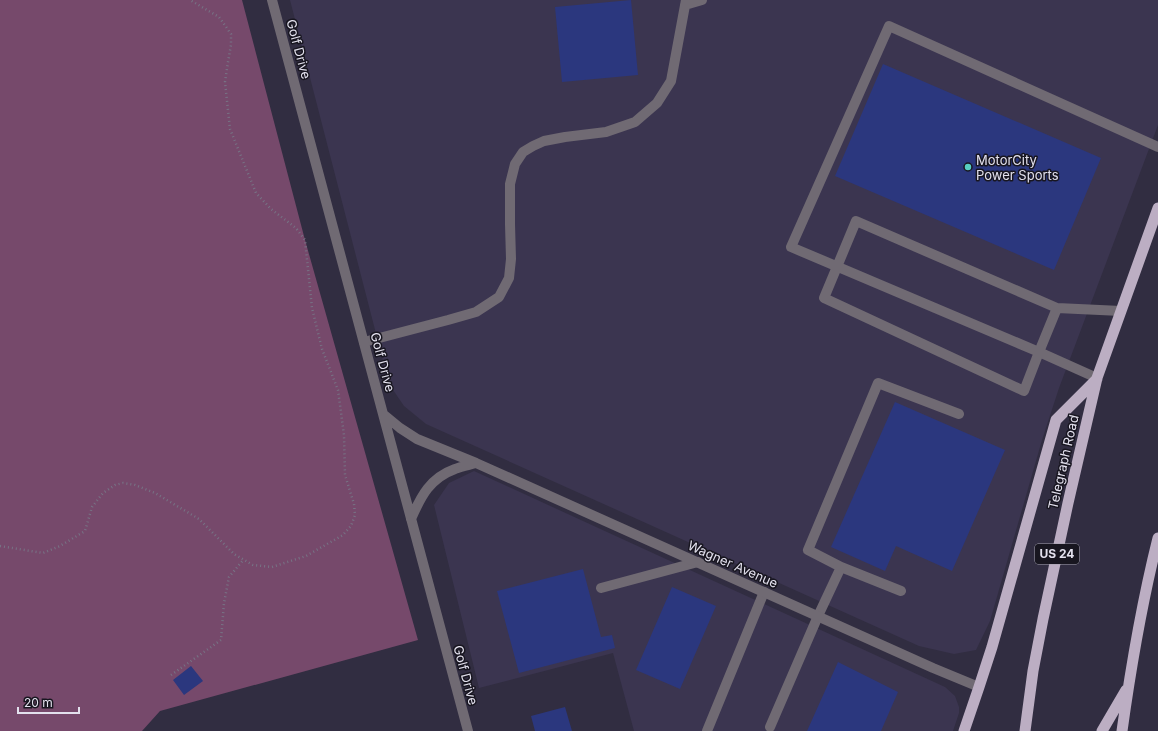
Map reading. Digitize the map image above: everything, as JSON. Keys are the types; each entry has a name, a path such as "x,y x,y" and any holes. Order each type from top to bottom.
{"highway":[{"name":"Telegraph Road","path":"1025,731 1033,670 1043,619 1097,378 1158,208"},
{"path":"964,731 996,632 1056,420 1097,378"},
{"path":"1122,731 1128,686 1158,538"},
{"path":"1102,731 1128,686"}],"street":[{"name":"Golf Drive","path":"272,0 468,731"},
{"path":"364,342 476,312 500,297 509,278 511,259 510,184 515,164 523,152 544,141 606,132 635,122 658,103 671,81 686,2 702,0"},
{"path":"1097,378 791,247 890,26 1158,147"},
{"path":"1057,308 1024,391 824,298 856,221 1057,308 1121,311"},
{"path":"900,591 841,567 808,550 878,383 959,414"},
{"name":"Wagner Avenue","path":"383,414 400,428 417,439 476,463 933,668 979,687"},
{"path":"411,519 420,498 427,488 436,480 455,468 476,463"},
{"path":"601,588 698,562"},
{"path":"770,727 841,567"},
{"path":"707,731 764,592"}],"path":[{"path":"0,546 43,553 60,546 85,531 92,507 103,493 115,485 123,483 155,493 199,519 234,554 253,565 272,567 306,556 342,535 352,526 355,515 354,504 345,475 344,435 338,390 322,349 312,308 305,240 296,228 271,209 256,193 230,129 225,82 231,45 231,34 219,17 190,0"},
{"path":"171,675 221,640 224,603 229,577 244,559"}],"shaded area":[{"path":"0,0 242,0 305,240 418,640 160,711 142,731 0,731"},
{"path":"290,0 1158,0 1158,125 1059,388 1042,440 990,621 976,650 954,654 919,646 426,424 404,406 389,384"},
{"path":"474,471 945,687 955,696 959,707 959,713 953,731 634,731 613,653 479,688 434,505 449,483"}],"building":[{"path":"631,0 638,75 562,82 555,7"},
{"name":"MotorCity Power Sports","path":"883,64 1101,158 1054,270 835,176"},
{"path":"895,402 1005,450 952,571 896,546 885,571 831,547"},
{"path":"583,569 601,637 612,635 615,648 519,673 497,591"},
{"path":"672,587 716,606 680,689 636,670"},
{"path":"838,662 898,692 881,731 807,731"},
{"path":"191,666 203,681 184,695 173,680"},
{"path":"565,707 572,731 535,731 531,716"}],"place":[{"name":"MotorCity Power Sports","path":"968,167"}]}
